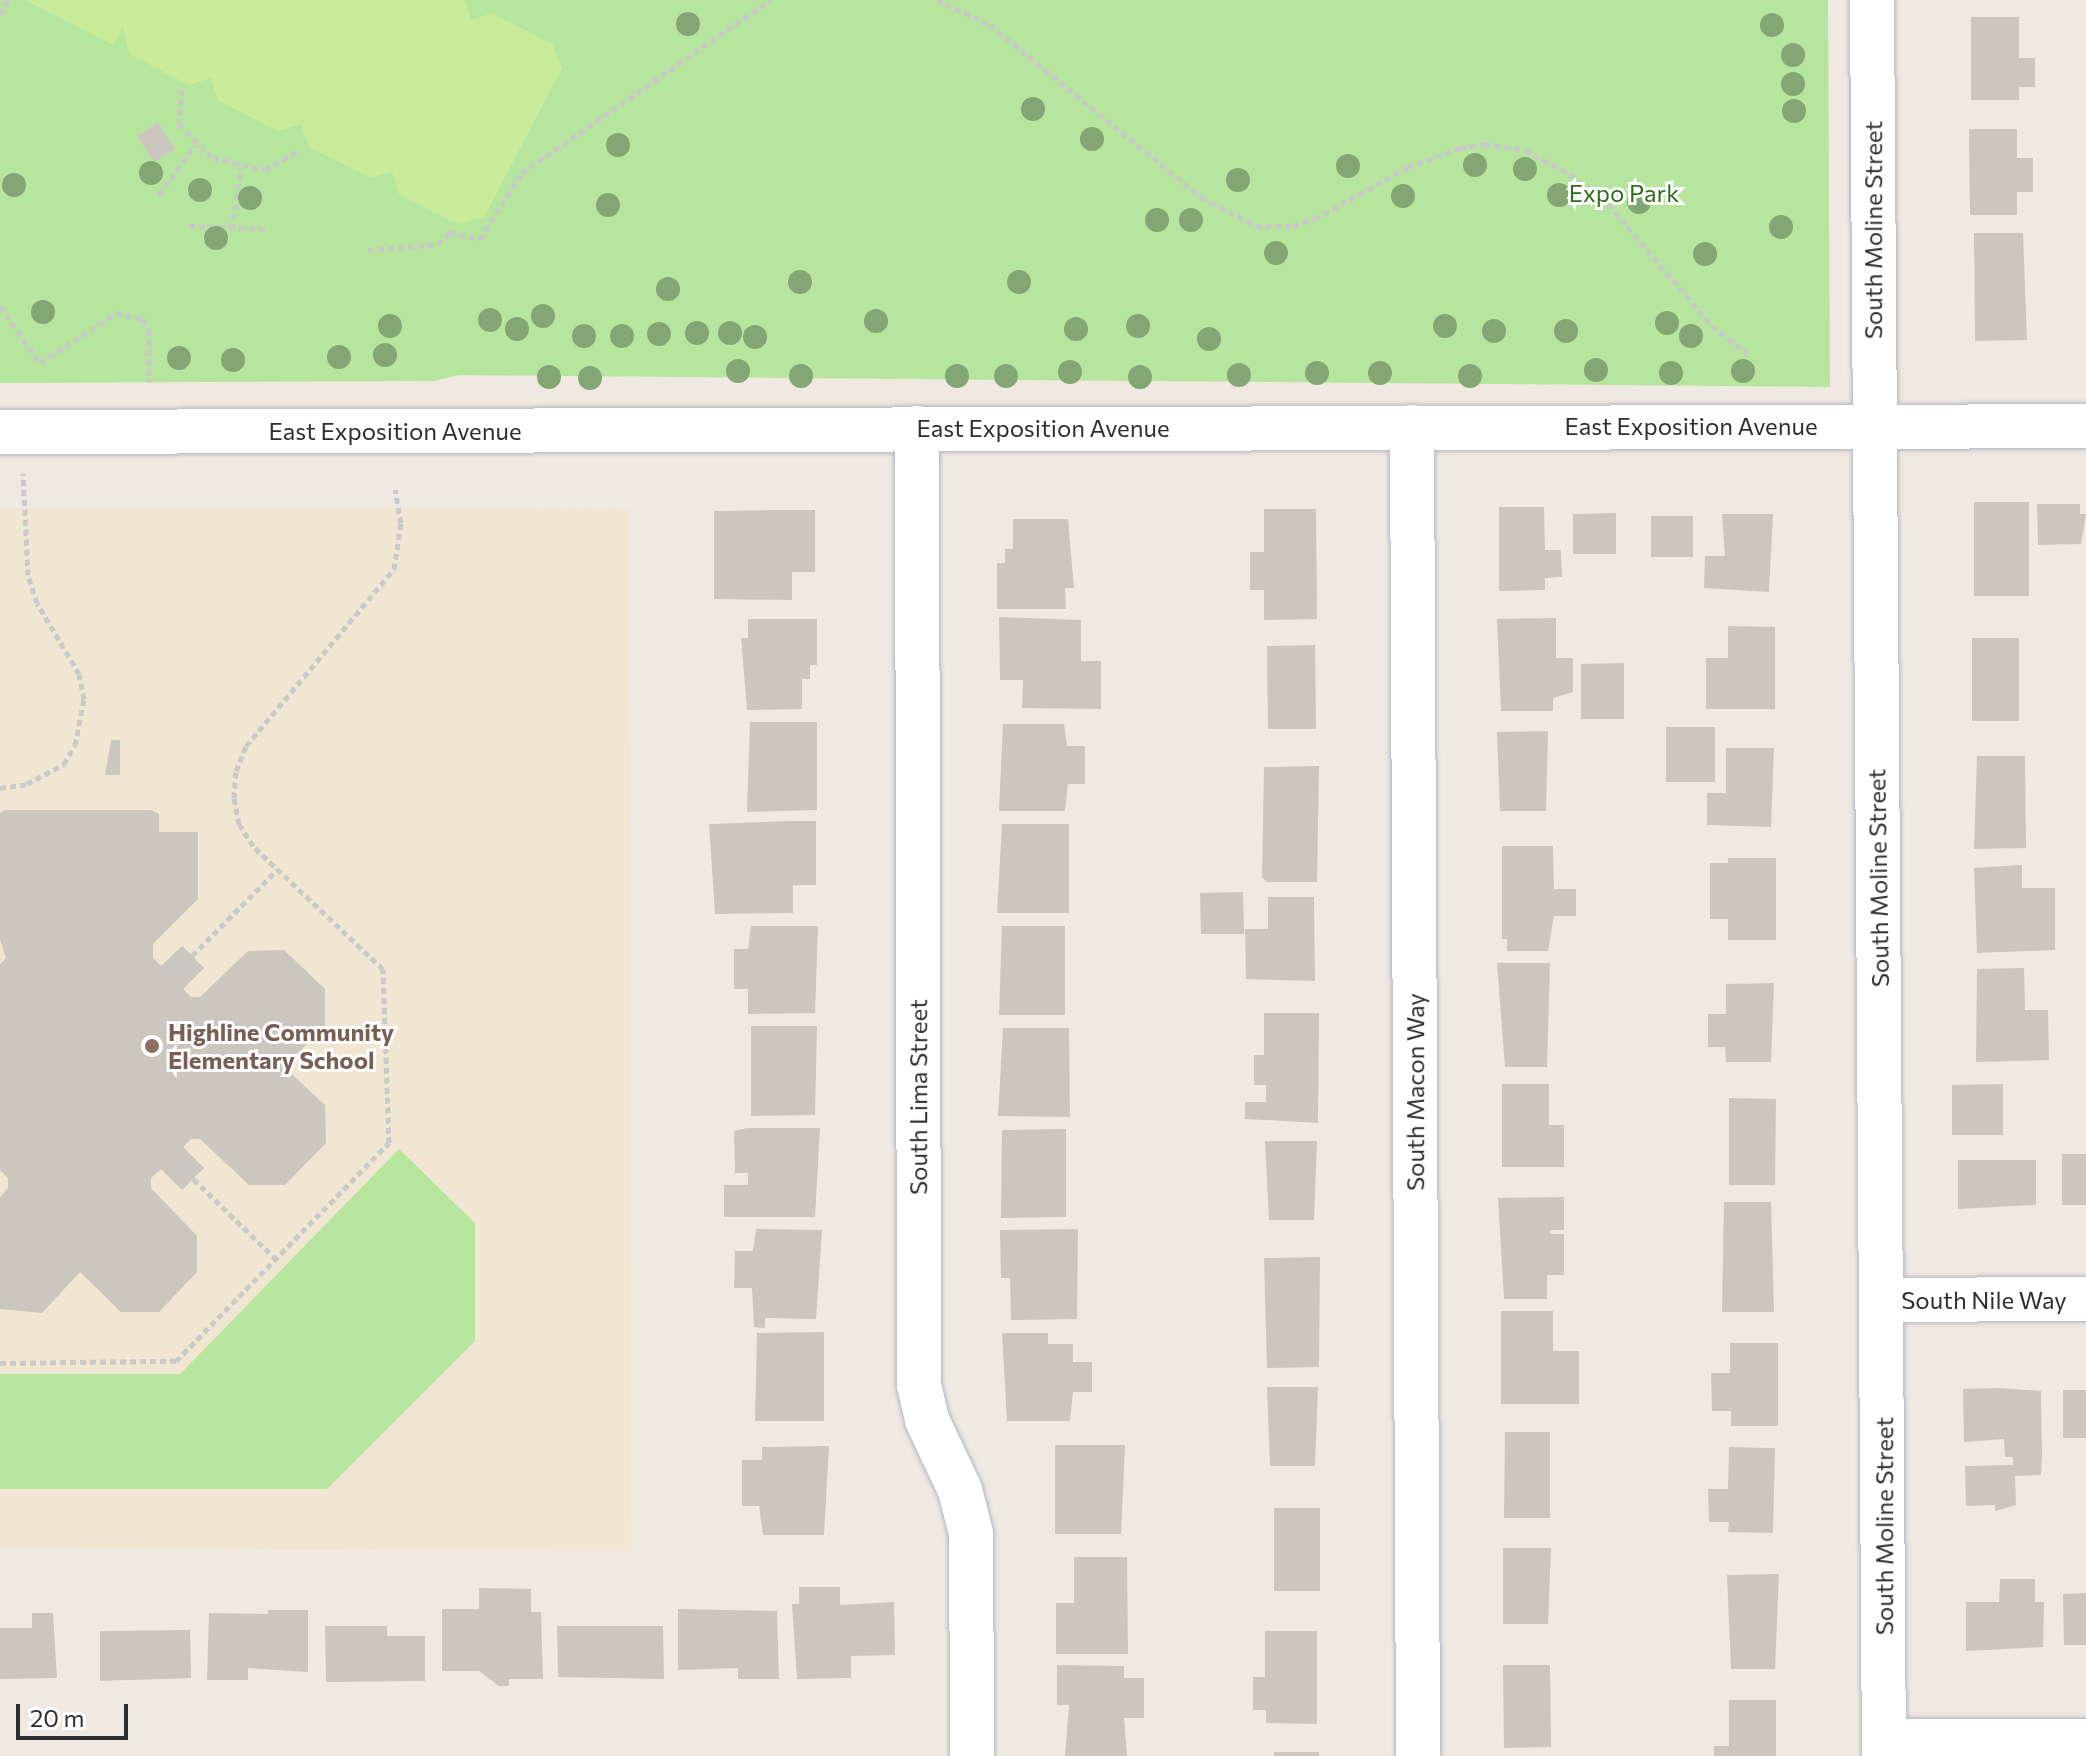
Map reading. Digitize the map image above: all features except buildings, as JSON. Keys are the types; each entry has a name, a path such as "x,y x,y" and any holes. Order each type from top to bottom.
{"street":[{"name":"South Moline Street","path":"1872,0 1884,1749"},
{"name":"East Exposition Avenue","path":"0,432 2086,426"},
{"name":"South Macon Way","path":"1412,427 1418,1756"},
{"name":"South Lima Street","path":"917,428 919,1385 927,1420 960,1490 971,1533 972,1756"},
{"name":"South Nile Way","path":"1883,1300 2086,1299"},
{"path":"1884,1749 2086,1741"}],"path":[{"path":"0,13 8,0"},
{"path":"368,250 438,244 450,232 480,239 522,173 770,0"},
{"path":"937,0 990,25 1202,198 1256,226 1293,226 1315,219 1408,167 1460,148 1484,144 1525,150 1560,167 1608,204 1712,326 1748,354"},
{"path":"182,89 176,114 195,145 241,168 274,169 298,151"},
{"path":"159,195 195,145"},
{"path":"232,229 241,168"},
{"path":"189,226 269,229"},
{"path":"0,306 40,363 116,313 143,319 149,329 149,382"},
{"path":"0,1363 176,1361 389,1143 383,969 277,870 239,824 236,771 246,746 394,569 401,523 395,490"},
{"path":"0,788 27,784 64,764 75,745 84,699 79,674 37,603 28,575 23,492"},
{"path":"171,977 277,870"},
{"path":"172,1158 275,1258"}],"shaded area":[{"path":"0,508 628,509 631,1551 0,1549"}],"green space":[{"name":"Expo Park","path":"0,0 1828,0 1830,387 459,375 434,381 0,383"},
{"path":"25,0 465,0 471,20 493,13 552,44 562,68 484,217 458,224 399,194 392,172 370,178 309,147 301,124 278,131 218,100 211,78 189,85 129,54 123,28 113,45"},
{"path":"399,1149 475,1223 475,1341 327,1489 0,1489 0,1374 180,1374"}],"place":[{"name":"Highline Community Elementary School","path":"152,1046"}]}
